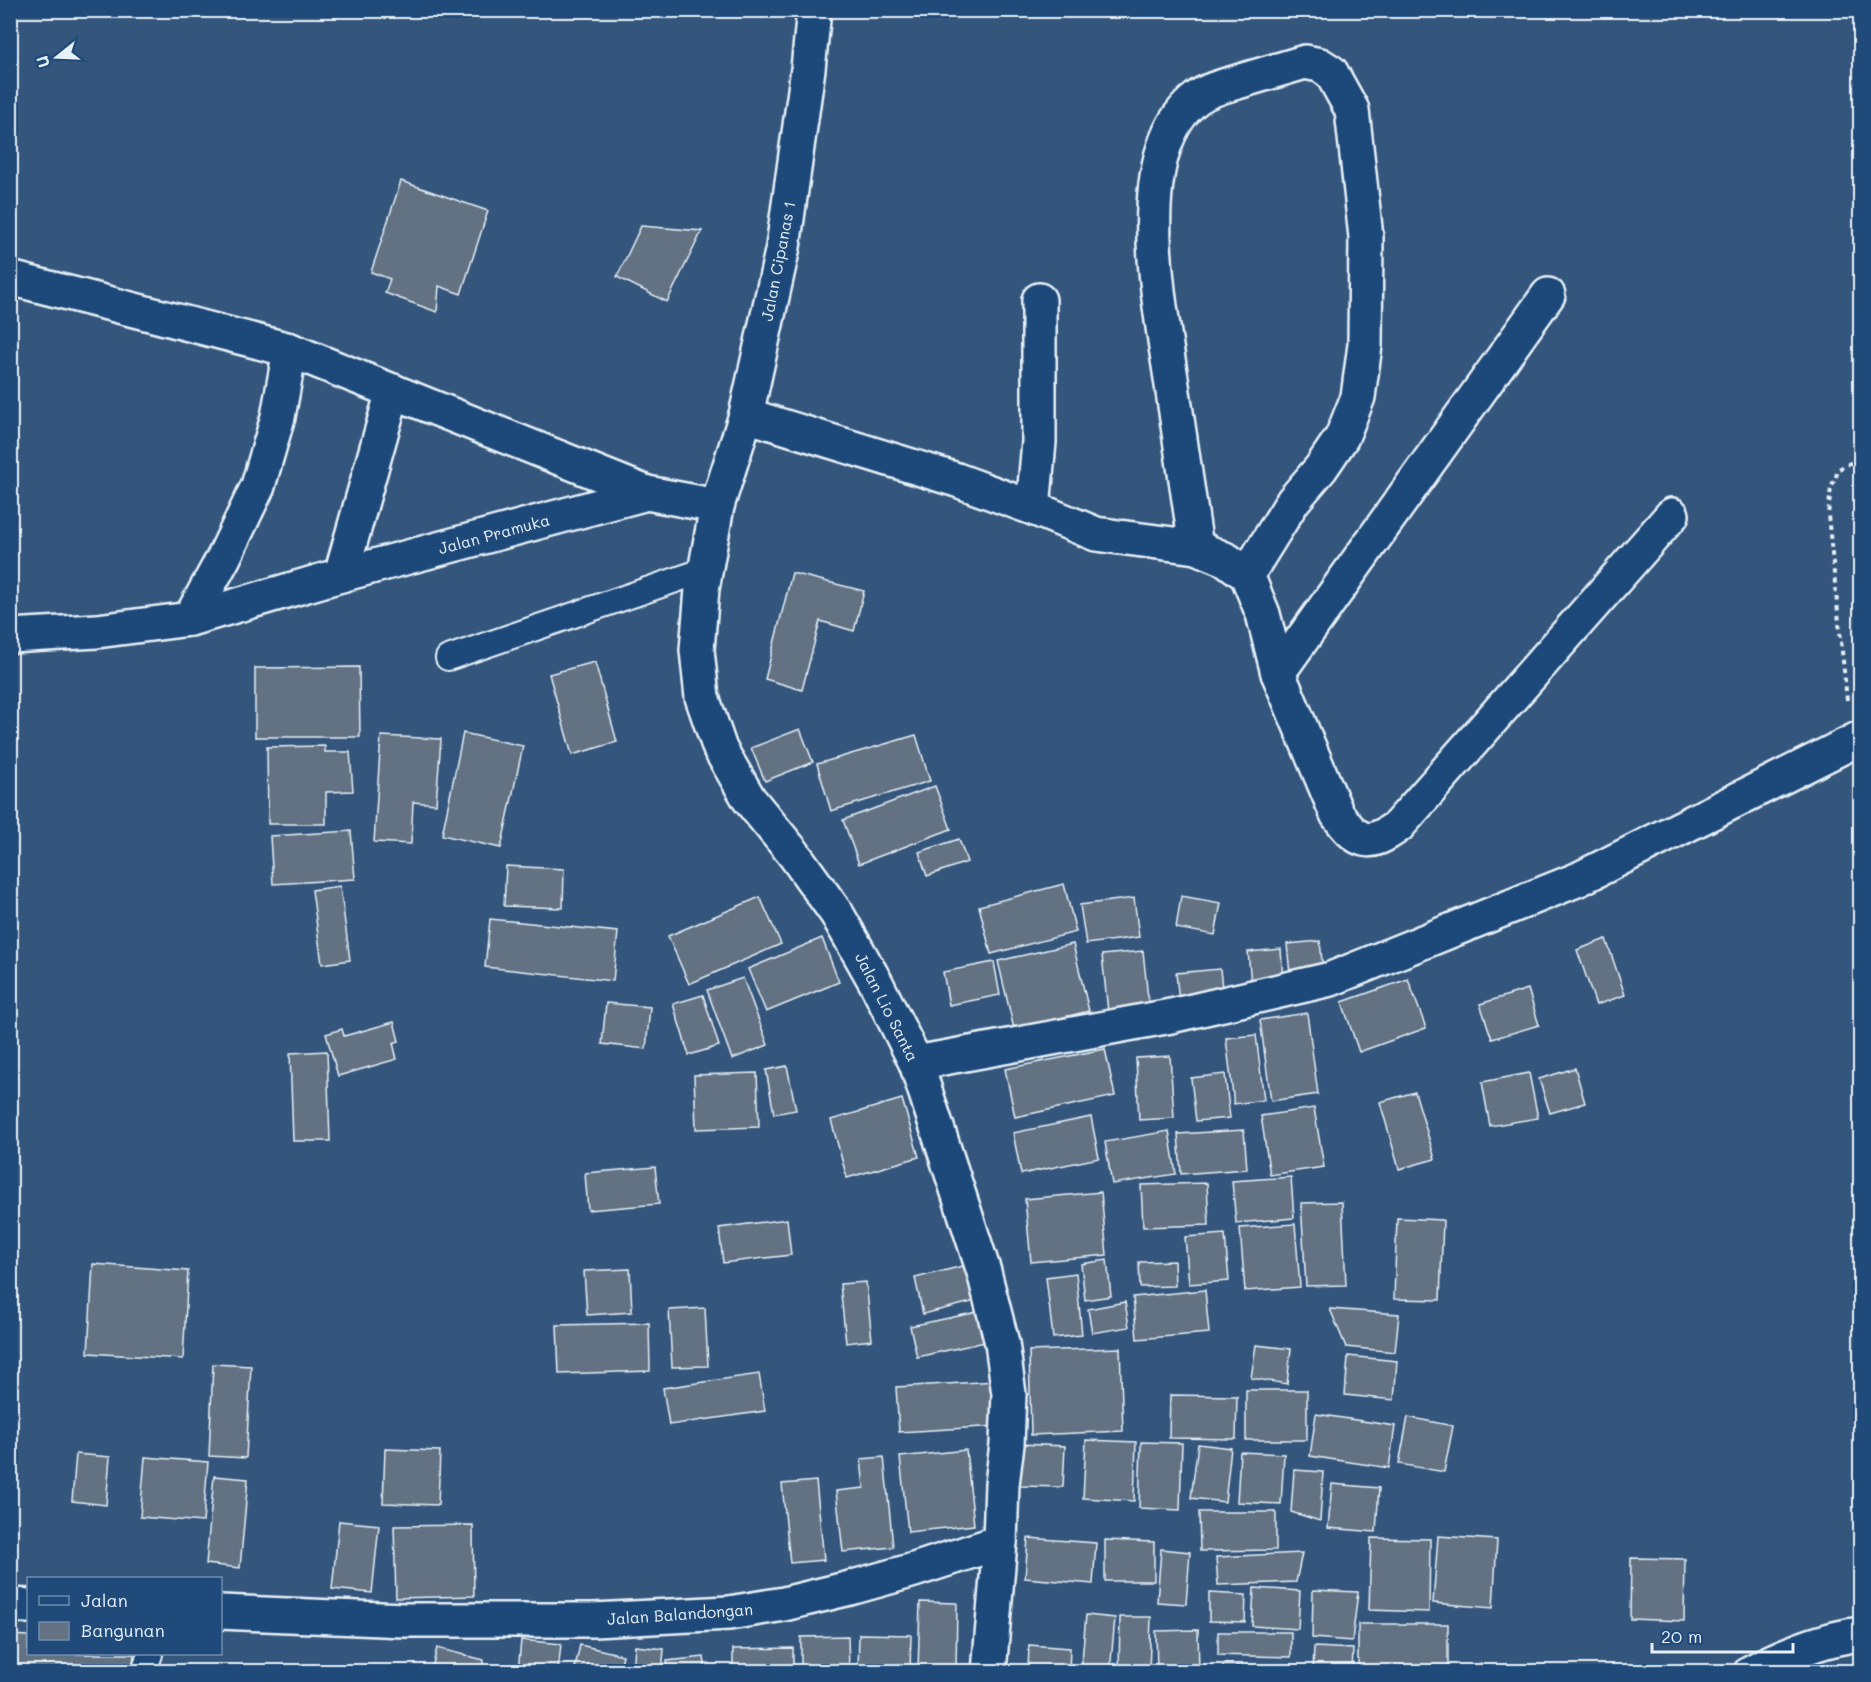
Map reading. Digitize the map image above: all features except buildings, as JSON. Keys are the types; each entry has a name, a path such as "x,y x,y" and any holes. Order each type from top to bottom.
{"street":[{"name":"Jalan Cipanas 1","path":"717,506 746,416 783,247 814,10"},
{"path":"1196,547 1154,266 1155,188 1160,156 1166,137 1182,113 1197,98 1214,89 1305,63 1320,65 1331,72 1352,110 1366,237 1365,345 1358,397 1342,437 1321,468 1293,501 1247,575"},
{"name":"Jalan Pramuka","path":"10,278 290,350 648,494 717,506"},
{"path":"1278,673 1548,295"},
{"path":"1033,508 1039,442 1039,300"},
{"path":"190,619 258,486 278,417 290,350"},
{"path":"341,575 393,391"},
{"path":"746,416 957,480 1096,534 1196,547 1227,560 1247,575 1263,614 1278,673 1337,813 1348,829 1365,840 1374,840 1398,826 1672,515"},
{"name":"Jalan Pramuka","path":"10,636 97,631 190,619 341,575 648,494"},
{"name":"Jalan Lio Santa","path":"717,506 702,589 697,650 702,697 720,749 749,799 794,854 837,914 876,983 916,1063 984,1272 1002,1343 1009,1394 1000,1542"},
{"path":"916,1063 1171,1016 1331,979 1579,879 1856,740"},
{"path":"989,1671 1000,1542"},
{"name":"Jalan Balandongan","path":"222,1612 404,1620 594,1620 729,1613 784,1604 860,1585 1000,1542"},
{"path":"10,1605 27,1606"},
{"path":"1751,1671 1778,1657 1842,1637 1860,1634"}],"lane":[{"path":"448,658 705,570"},
{"path":"144,1671 149,1655"}],"path":[{"path":"1856,740 1828,515 1831,488 1839,469 1860,460"}]}
